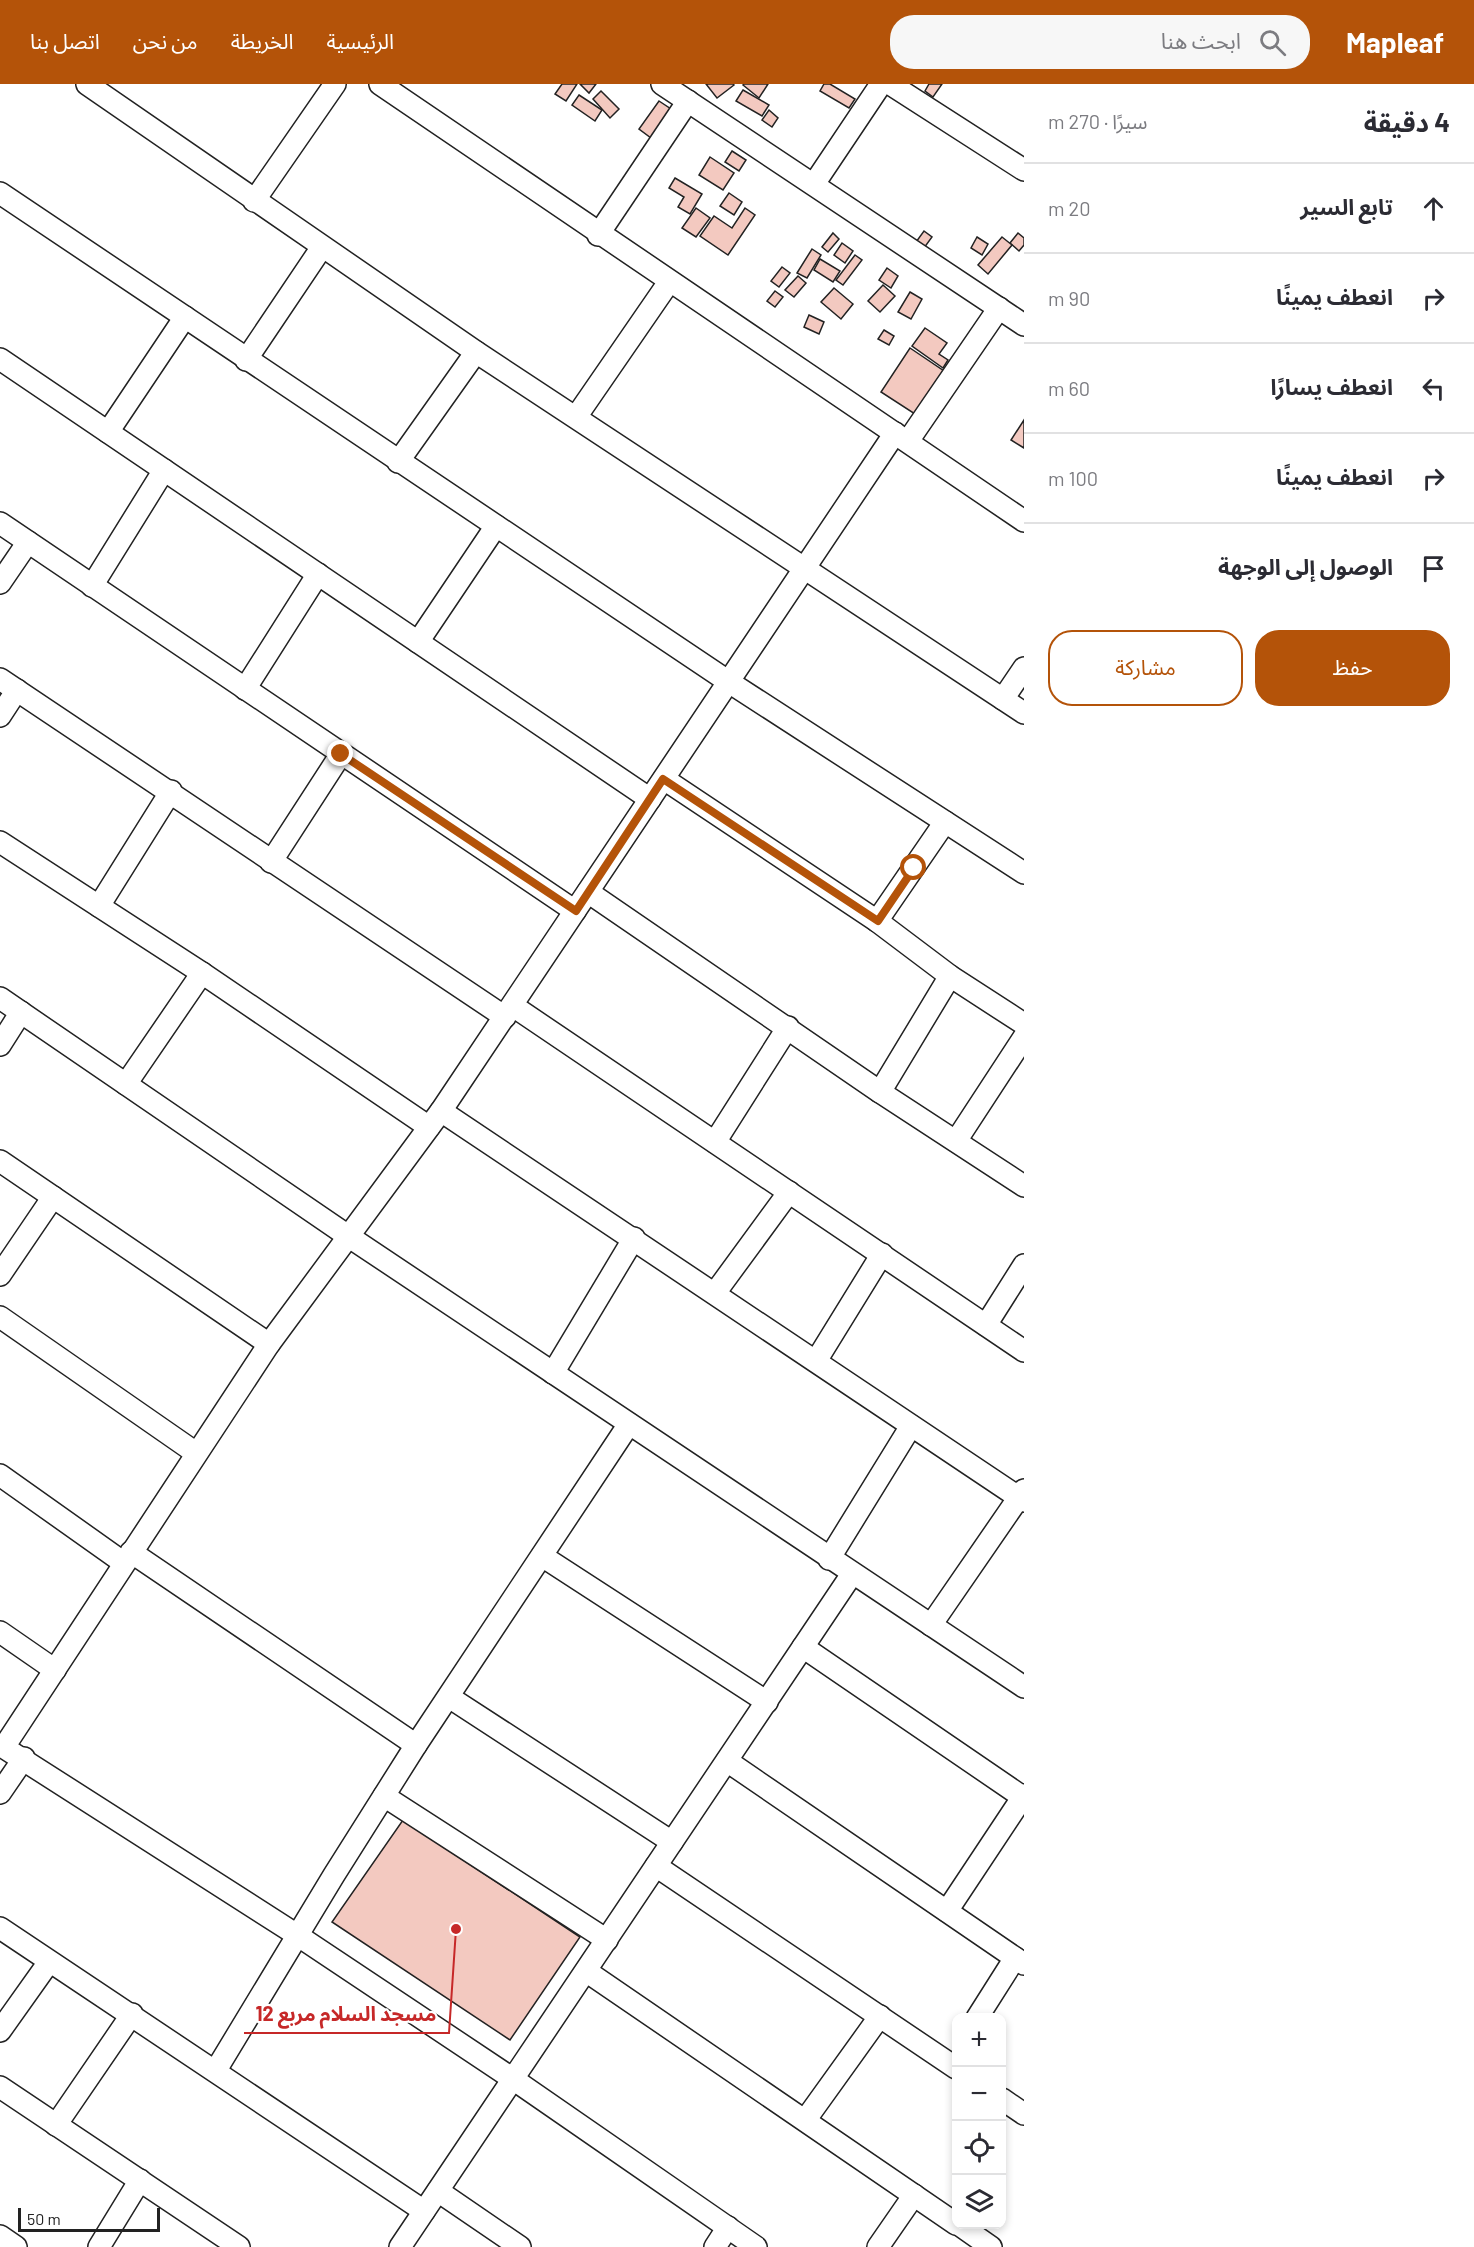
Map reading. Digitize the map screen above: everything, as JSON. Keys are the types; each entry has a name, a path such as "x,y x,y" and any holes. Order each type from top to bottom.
{"street":[{"path":"87,84 476,352 1024,713"},
{"path":"254,201 335,84"},
{"path":"380,84 598,235 1024,521"},
{"path":"662,84 1024,325"},
{"path":"814,184 881,84"},
{"path":"890,84 1024,170"},
{"path":"598,235 688,101"},
{"path":"0,193 729,682 1023,870"},
{"path":"246,360 322,247"},
{"path":"576,417 669,282"},
{"path":"756,2247 513,2079 297,1935 2,1746 55,1670 127,1557 269,1344 435,1119 805,568 999,308"},
{"path":"108,432 184,317"},
{"path":"398,462 476,352"},
{"path":"0,359 650,799"},
{"path":"92,586 164,470"},
{"path":"0,523 576,911"},
{"path":"418,642 496,526"},
{"path":"0,583 28,542"},
{"path":"245,689 318,574"},
{"path":"1003,699 1024,668"},
{"path":"0,716 8,685 171,791 272,862 715,1142 1024,1351"},
{"path":"272,862 341,754"},
{"path":"663,779 878,921 950,976 1024,1024"},
{"path":"99,906 171,791"},
{"path":"878,921 945,822"},
{"path":"0,842 202,973 435,1119 634,1238 911,1426 1022,1496 931,1624"},
{"path":"588,892 788,1026 880,1092 1024,1186"},
{"path":"126,1084 202,973"},
{"path":"880,1092 950,976"},
{"path":"0,998 348,1236 1024,1688"},
{"path":"0,1045 21,1012"},
{"path":"715,1142 788,1026"},
{"path":"956,1141 1024,1037"},
{"path":"0,1161 269,1344"},
{"path":"715,1293 789,1192"},
{"path":"0,1275 53,1197"},
{"path":"553,1373 634,1238"},
{"path":"816,1361 882,1254"},
{"path":"986,1325 1024,1265"},
{"path":"0,1317 196,1453"},
{"path":"216,2070 416,1744 629,1424"},
{"path":"829,1559 911,1426"},
{"path":"0,1475 416,1744"},
{"path":"542,1556 767,1702"},
{"path":"400,2247 852,1574"},
{"path":"0,1632 55,1670"},
{"path":"803,1647 1024,1797 947,1911"},
{"path":"449,1696 672,1842"},
{"path":"0,1793 24,1758"},
{"path":"727,1761 1020,1961 981,2013"},
{"path":"384,1796 607,1940"},
{"path":"656,1866 880,2016 952,2059"},
{"path":"0,1928 216,2070 424,2211"},
{"path":"0,2031 49,1962"},
{"path":"586,1971 952,2221"},
{"path":"56,2125 132,2014"},
{"path":"806,2119 880,2016"},
{"path":"0,2086 239,2247"},
{"path":"1006,2102 1024,2114"},
{"path":"99,2247 140,2180"},
{"path":"438,2191 520,2247"},
{"path":"878,2247 914,2195"},
{"path":"715,2247 728,2227"},
{"path":"964,2229 991,2247"},
{"path":"0,2236 16,2247"}],"building":[{"path":"562,84 577,84 566,101 555,94"},
{"path":"580,84 596,84 589,93"},
{"path":"706,84 733,84 734,85 717,98"},
{"path":"744,84 768,84 759,98 743,85"},
{"path":"824,84 830,84 855,99 849,108 820,91"},
{"path":"929,84 942,84 933,97 925,91"},
{"path":"743,90 769,105 762,116 736,101"},
{"path":"601,91 619,109 610,118 593,99"},
{"path":"579,95 602,110 595,121 572,105"},
{"path":"659,101 671,109 651,138 639,129"},
{"path":"769,110 778,118 772,127 762,120"},
{"path":"732,151 746,160 739,171 725,162"},
{"path":"710,157 734,173 723,190 699,175"},
{"path":"675,178 702,194 690,214 678,207 684,197 669,188"},
{"path":"729,193 742,202 734,215 720,206"},
{"path":"696,208 710,218 696,237 682,228"},
{"path":"745,208 755,215 728,255 700,236 714,216 732,228"},
{"path":"924,231 932,237 924,248 916,242"},
{"path":"833,233 839,239 828,252 822,247"},
{"path":"1018,233 1024,238 1024,245 1019,251 1010,243"},
{"path":"977,237 988,244 982,255 971,248"},
{"path":"1002,237 1012,245 988,274 978,265"},
{"path":"842,243 853,251 845,263 834,255"},
{"path":"812,249 821,255 807,278 797,273"},
{"path":"855,255 862,260 843,285 836,280"},
{"path":"820,259 840,271 833,282 814,270"},
{"path":"782,267 790,273 779,287 771,281"},
{"path":"887,268 898,276 891,288 879,280"},
{"path":"798,276 806,283 794,297 785,290"},
{"path":"883,285 895,296 880,312 868,301"},
{"path":"834,288 853,304 841,319 821,302"},
{"path":"775,291 783,297 775,307 767,301"},
{"path":"910,292 922,299 911,319 898,312"},
{"path":"809,315 824,322 819,334 804,327"},
{"path":"925,328 947,343 939,354 948,360 943,368 912,346"},
{"path":"884,330 894,336 889,345 878,339"},
{"path":"910,348 947,373 918,416 881,392"},
{"path":"1024,420 1024,448 1011,440"},
{"path":"403,1820 580,1937 510,2040 332,1922"}],"place":[{"name":"مسجد السلام مربع 12","path":"456,1929"}],"route":[{"path":"341,754 576,911 663,779 878,921 914,868"}]}
